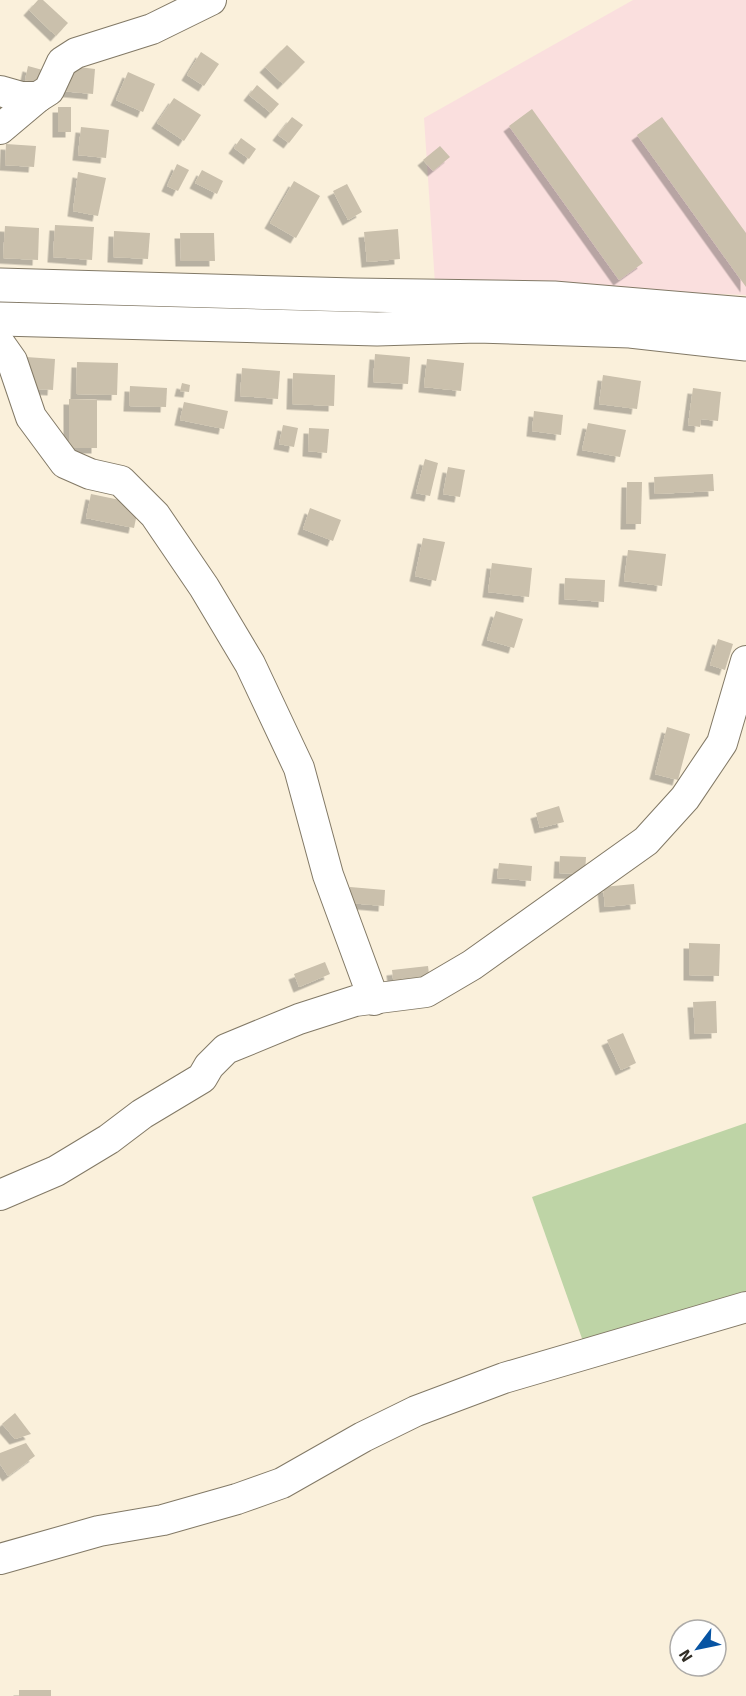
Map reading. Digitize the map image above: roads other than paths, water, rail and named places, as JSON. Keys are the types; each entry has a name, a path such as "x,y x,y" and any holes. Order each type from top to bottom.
{"street":[{"path":"0,129 49,90 62,62 76,53 152,29 211,0"},
{"path":"0,91 21,97 38,97"},
{"path":"0,285 354,296 554,298 746,314"},
{"path":"0,319 377,329 477,326 630,331 746,344"},
{"path":"0,344 12,361 32,417 65,463 90,474 121,482 155,514 204,587 250,664 299,768 316,822 328,875 374,1000"},
{"path":"0,1195 56,1171 109,1139 142,1114 202,1078 209,1066 226,1049 300,1019 356,1001 426,992 472,965 646,841 685,798 722,743 746,661"},
{"path":"0,1559 99,1531 163,1520 237,1499 282,1483 363,1437 416,1411 504,1378 746,1307"}]}
